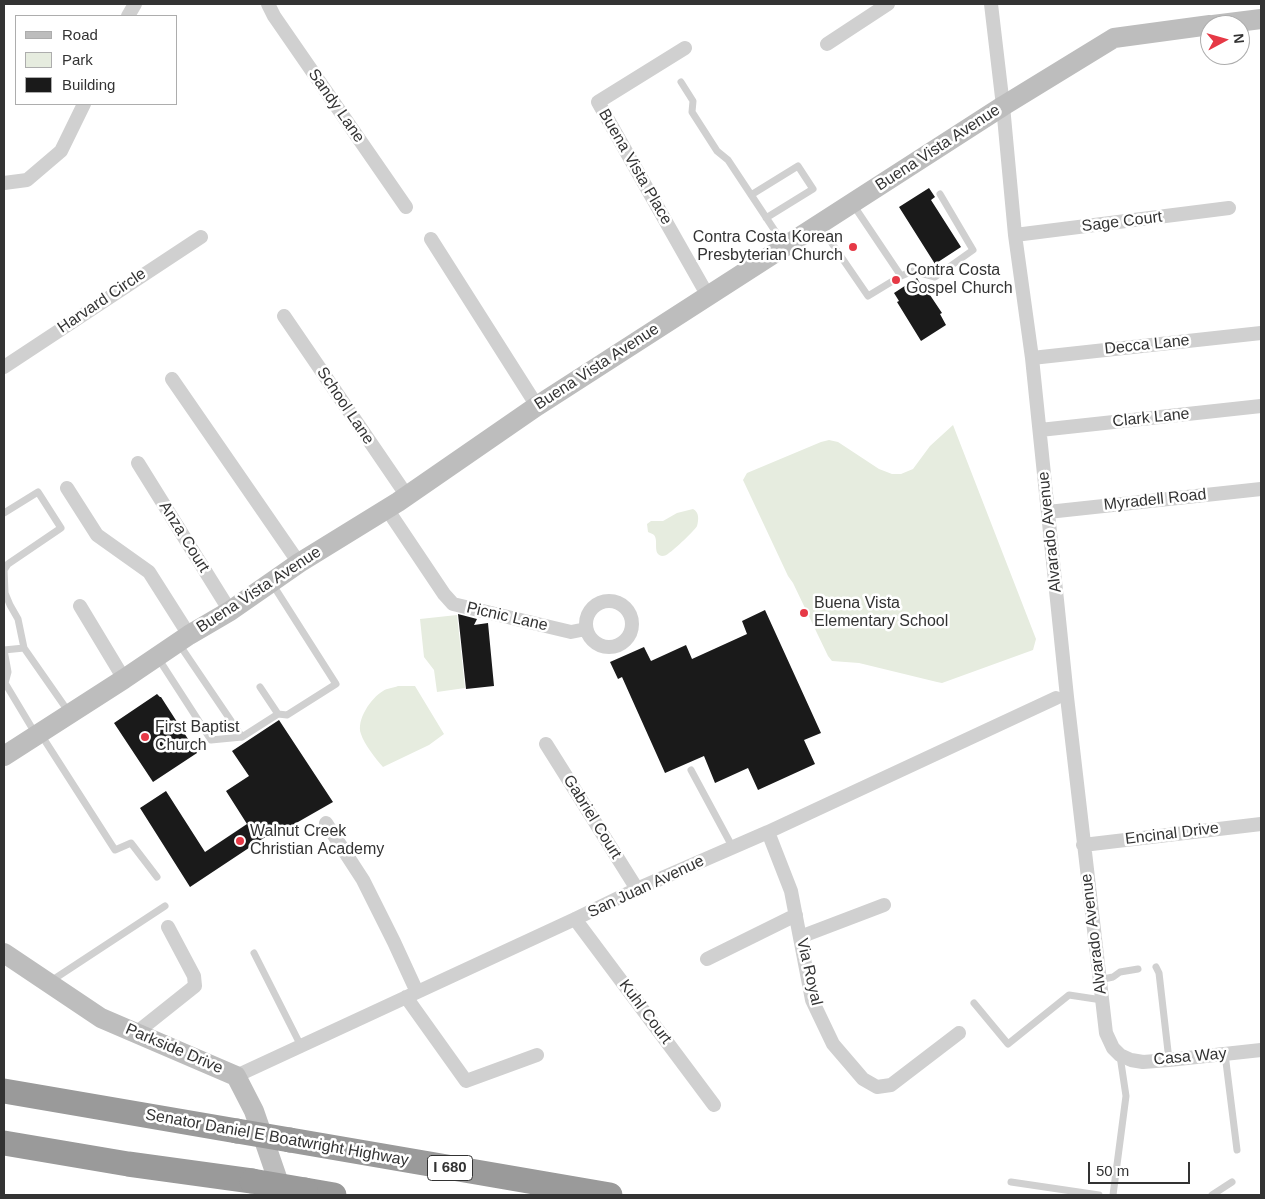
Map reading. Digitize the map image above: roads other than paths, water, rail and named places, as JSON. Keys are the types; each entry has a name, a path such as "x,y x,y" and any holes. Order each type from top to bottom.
{"highway":[{"name":"Senator Daniel E Boatwright Highway","path":"4,1091 610,1195"},
{"path":"4,1142 128,1164 252,1181 294,1193 334,1195"}],"street":[{"name":"Sandy Lane","path":"268,4 274,16 406,207"},
{"path":"827,44 888,4"},
{"name":"Alvarado Avenue","path":"990,4 1003,106 1016,236 1032,358 1083,845 1106,1033 1113,1048 1120,1056"},
{"name":"Buena Vista Avenue","path":"4,756 157,656 230,611 299,563 407,496 537,406 1003,106 1114,38 1200,26"},
{"name":"Buena Vista Place","path":"685,48 598,102 708,296"},
{"path":"4,183 27,180 61,150 84,105"},
{"name":"Sage Court","path":"1016,236 1229,208"},
{"name":"Harvard Circle","path":"4,367 201,237"},
{"path":"431,239 537,406"},
{"name":"School Lane","path":"284,316 407,496"},
{"name":"Decca Lane","path":"1032,358 1261,333"},
{"path":"172,379 299,563"},
{"name":"Clark Lane","path":"1040,430 1261,406"},
{"name":"Anza Court","path":"138,463 230,611"},
{"path":"67,488 96,535 149,572 184,639"},
{"name":"Myradell Road","path":"1048,512 1261,489"},
{"name":"Picnic Lane","path":"388,508 444,594 453,604 571,632 586,629"},
{"path":"80,606 124,679"},
{"name":"San Juan Avenue","path":"236,1076 1056,698"},
{"name":"Gabriel Court","path":"546,744 637,890"},
{"path":"326,823 363,880 394,942 412,995 466,1081 537,1055"},
{"name":"Encinal Drive","path":"1083,845 1261,824"},
{"name":"Via Royal","path":"768,832 791,891 812,1000 833,1044 863,1079 876,1087 892,1085 959,1033"},
{"path":"800,937 884,905"},
{"name":"Via Royal","path":"708,959 796,915"},
{"name":"Kuhl Court","path":"576,919 714,1105"},
{"path":"136,1033 195,986 194,976 168,927"},
{"name":"Parkside Drive","path":"4,953 101,1018 236,1076 294,1193"},
{"name":"Casa Way","path":"1120,1056 1143,1062 1261,1050"}],"lane":[{"path":"681,82 693,102 692,112 702,128 717,151 728,160 785,246"},
{"path":"751,195 798,166 813,189 766,218"},
{"path":"819,224 868,296 912,271 935,277 973,250 940,194"},
{"path":"852,203 901,276"},
{"path":"4,514 38,492 61,528 8,564 4,569 4,594 18,619 24,648 70,714"},
{"path":"157,656 211,740 242,737 278,714 287,715 336,684 271,582"},
{"path":"184,639 242,737"},
{"path":"24,648 4,650 8,672 5,683 115,850 131,843 157,876"},
{"path":"260,687 278,714"},
{"path":"692,770 733,848"},
{"path":"48,983 165,906"},
{"path":"254,953 301,1046"},
{"path":"1156,967 1159,973 1169,1060"},
{"path":"1100,980 1113,977 1120,972 1138,969"},
{"path":"974,1003 1008,1044 1069,995 1102,1000"},
{"path":"1225,1054 1237,1150"},
{"path":"1113,1195 1126,1096 1120,1056"},
{"path":"1011,1182 1099,1195"},
{"path":"1212,1195 1232,1182"}],"place":[{"name":"Contra Costa Korean Presbyterian Church","path":"853,247"},
{"name":"Contra Costa Gospel Church","path":"896,280"},
{"name":"Buena Vista Elementary School","path":"804,613"},
{"name":"First Baptist Church","path":"145,737"},
{"name":"Walnut Creek Christian Academy","path":"240,841"}]}
